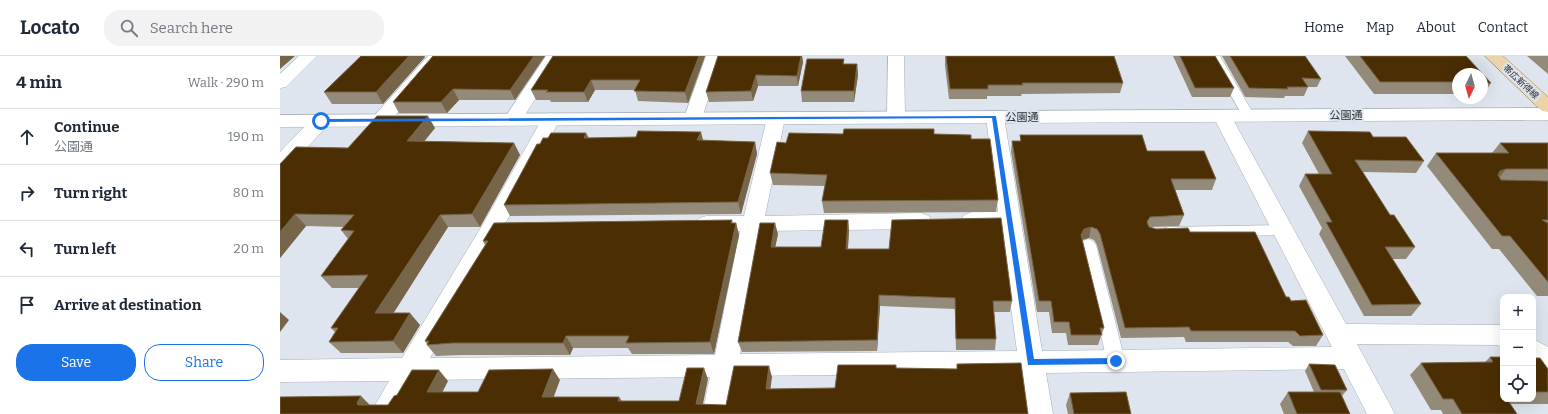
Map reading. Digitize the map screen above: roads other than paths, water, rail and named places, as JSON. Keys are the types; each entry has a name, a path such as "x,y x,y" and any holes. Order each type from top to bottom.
{"main road":[{"name":"帯広新得線","path":"1493,56 1548,107"}],"street":[{"path":"280,83 310,56"},
{"path":"381,120 437,56"},
{"path":"513,120 554,56"},
{"path":"693,118 714,56"},
{"path":"896,56 896,117"},
{"name":"公園通","path":"280,121 1548,114"},
{"path":"1222,116 1381,414"},
{"path":"994,117 1039,414"},
{"path":"716,414 753,224 776,118"},
{"path":"384,414 493,226 551,119"},
{"path":"280,164 321,121"},
{"path":"690,224 1010,220"},
{"path":"493,226 517,226"},
{"path":"1338,334 1500,336"},
{"path":"1536,352 1548,362"},
{"path":"280,371 725,367 1350,358"}],"lane":[{"path":"1214,56 1248,115"},
{"path":"1152,233 1282,230"},
{"path":"1088,245 1116,361"}]}
